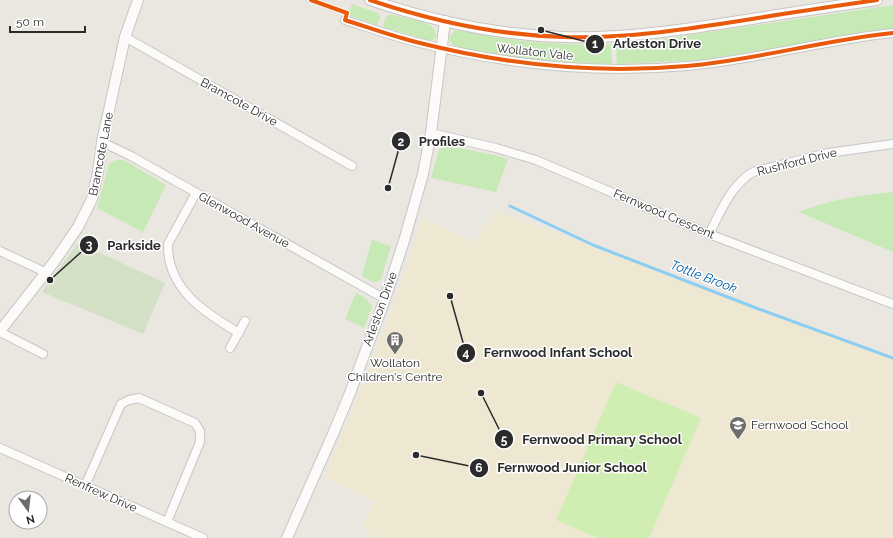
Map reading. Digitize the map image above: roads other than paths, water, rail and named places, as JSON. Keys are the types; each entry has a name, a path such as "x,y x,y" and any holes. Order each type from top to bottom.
{"street":[{"name":"Bramcote Lane","path":"0,331 78,227 89,206 96,184 102,142 125,37 138,0"},
{"name":"Wollaton Vale","path":"370,0 445,21 480,28 563,37 613,36 700,28 877,0"},
{"name":"Wollaton Vale","path":"345,20 399,37 442,48 520,63 548,66 614,68 665,67 719,62 830,42 893,33"},
{"name":"Arleston Drive","path":"287,538 333,434 385,299 411,217 423,174 431,134 445,21"},
{"name":"Bramcote Drive","path":"125,37 352,166"},
{"name":"Fernwood Crescent","path":"431,134 496,148 536,160 710,234 893,304"},
{"name":"Glenwood Avenue","path":"102,142 131,156 385,299"},
{"name":"Rushford Drive","path":"710,234 733,189 746,176 754,172 828,153 893,144"},
{"path":"196,193 168,244 170,263 176,280 185,293 216,319 239,332"},
{"path":"0,251 45,272"},
{"path":"230,348 245,321"},
{"path":"0,331 43,354"},
{"path":"85,486 121,404 139,398 195,423 200,431 200,442 167,522"},
{"name":"Renfrew Drive","path":"0,448 203,538"}],"waterway":[{"name":"Tottle Brook","path":"510,206 593,245 756,308 893,358"}],"place":[{"name":"Arleston Drive","path":"541,30"},
{"name":"Profiles","path":"388,188"},
{"name":"Parkside","path":"50,280"},
{"name":"Fernwood Infant School","path":"450,296"},
{"name":"Wollaton Children's Centre","path":"395,355"},
{"name":"Fernwood Primary School","path":"481,393"},
{"name":"Fernwood School","path":"738,440"},
{"name":"Fernwood Junior School","path":"416,455"}]}
